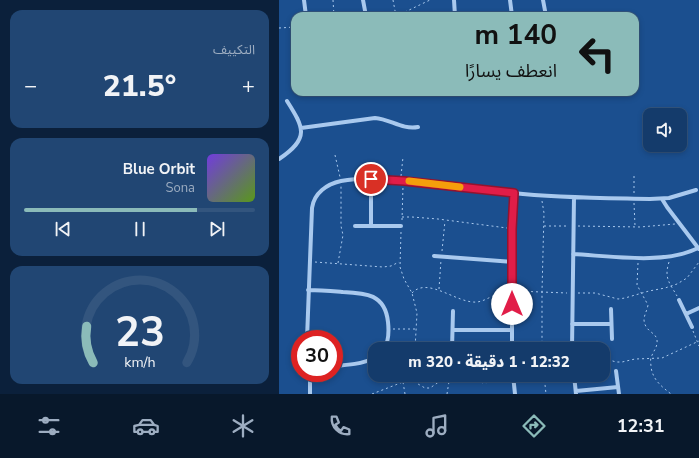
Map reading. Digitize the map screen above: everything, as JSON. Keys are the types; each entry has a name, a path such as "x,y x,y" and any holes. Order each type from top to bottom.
{"street":[{"path":"304,0 306,12"},
{"path":"363,0 365,12"},
{"path":"454,0 455,12"},
{"path":"510,0 512,12"},
{"path":"543,0 545,12"},
{"path":"279,159 293,149 298,142 301,128 299,120 287,101"},
{"path":"301,128 375,118 383,118 407,128 417,127"},
{"path":"371,179 371,226"},
{"path":"307,330 313,201 320,191 341,181 371,179 402,181 514,193 574,197 662,198 676,196 696,190"},
{"path":"512,342 512,229 514,193"},
{"path":"572,342 574,197"},
{"path":"573,254 639,258 671,257 698,249 662,198"},
{"path":"355,226 401,226"},
{"path":"434,256 512,262"},
{"path":"308,290 369,294 376,298 386,311 388,330 386,342"},
{"path":"679,300 692,327"},
{"path":"686,314 699,308"},
{"path":"611,309 612,339"},
{"path":"452,342 453,311"},
{"path":"572,324 611,324"},
{"path":"453,330 512,330"},
{"path":"343,365 368,361"},
{"path":"616,371 619,394"},
{"path":"310,382 310,394"},
{"path":"514,382 515,394"},
{"path":"575,382 576,393 618,387"}],"path":[{"path":"333,0 334,12"},
{"path":"393,0 395,12"},
{"path":"384,12 405,12 430,0"},
{"path":"279,28 291,27"},
{"path":"335,154 341,181 341,219 343,235 338,263"},
{"path":"403,157 402,217 399,262 401,273 412,293 417,313 416,342"},
{"path":"540,195 544,208 542,342"},
{"path":"402,217 438,219 512,229"},
{"path":"544,226 640,227 679,224"},
{"path":"671,257 666,275 667,281 679,300"},
{"path":"639,258 637,282 648,305 644,317 645,326 657,340 655,350 650,358 652,373 655,379 671,394"},
{"path":"310,262 383,267 391,266 399,262"},
{"path":"412,293 416,289 424,286 469,301 478,302 498,294 512,291 595,293 618,299 671,287 687,278 699,262"},
{"path":"692,327 699,346"},
{"path":"388,330 417,330"},
{"path":"610,360 616,362 666,356 698,342"},
{"path":"372,394 403,382 405,394"},
{"path":"417,382 425,388 429,388 438,382"},
{"path":"447,394 448,382"},
{"path":"478,382 481,384 491,382"},
{"path":"545,382 547,394"}],"slow traffic":[{"path":"409,181 460,187"}],"route":[{"path":"371,179 404,181 514,193 512,229 512,304"}]}
